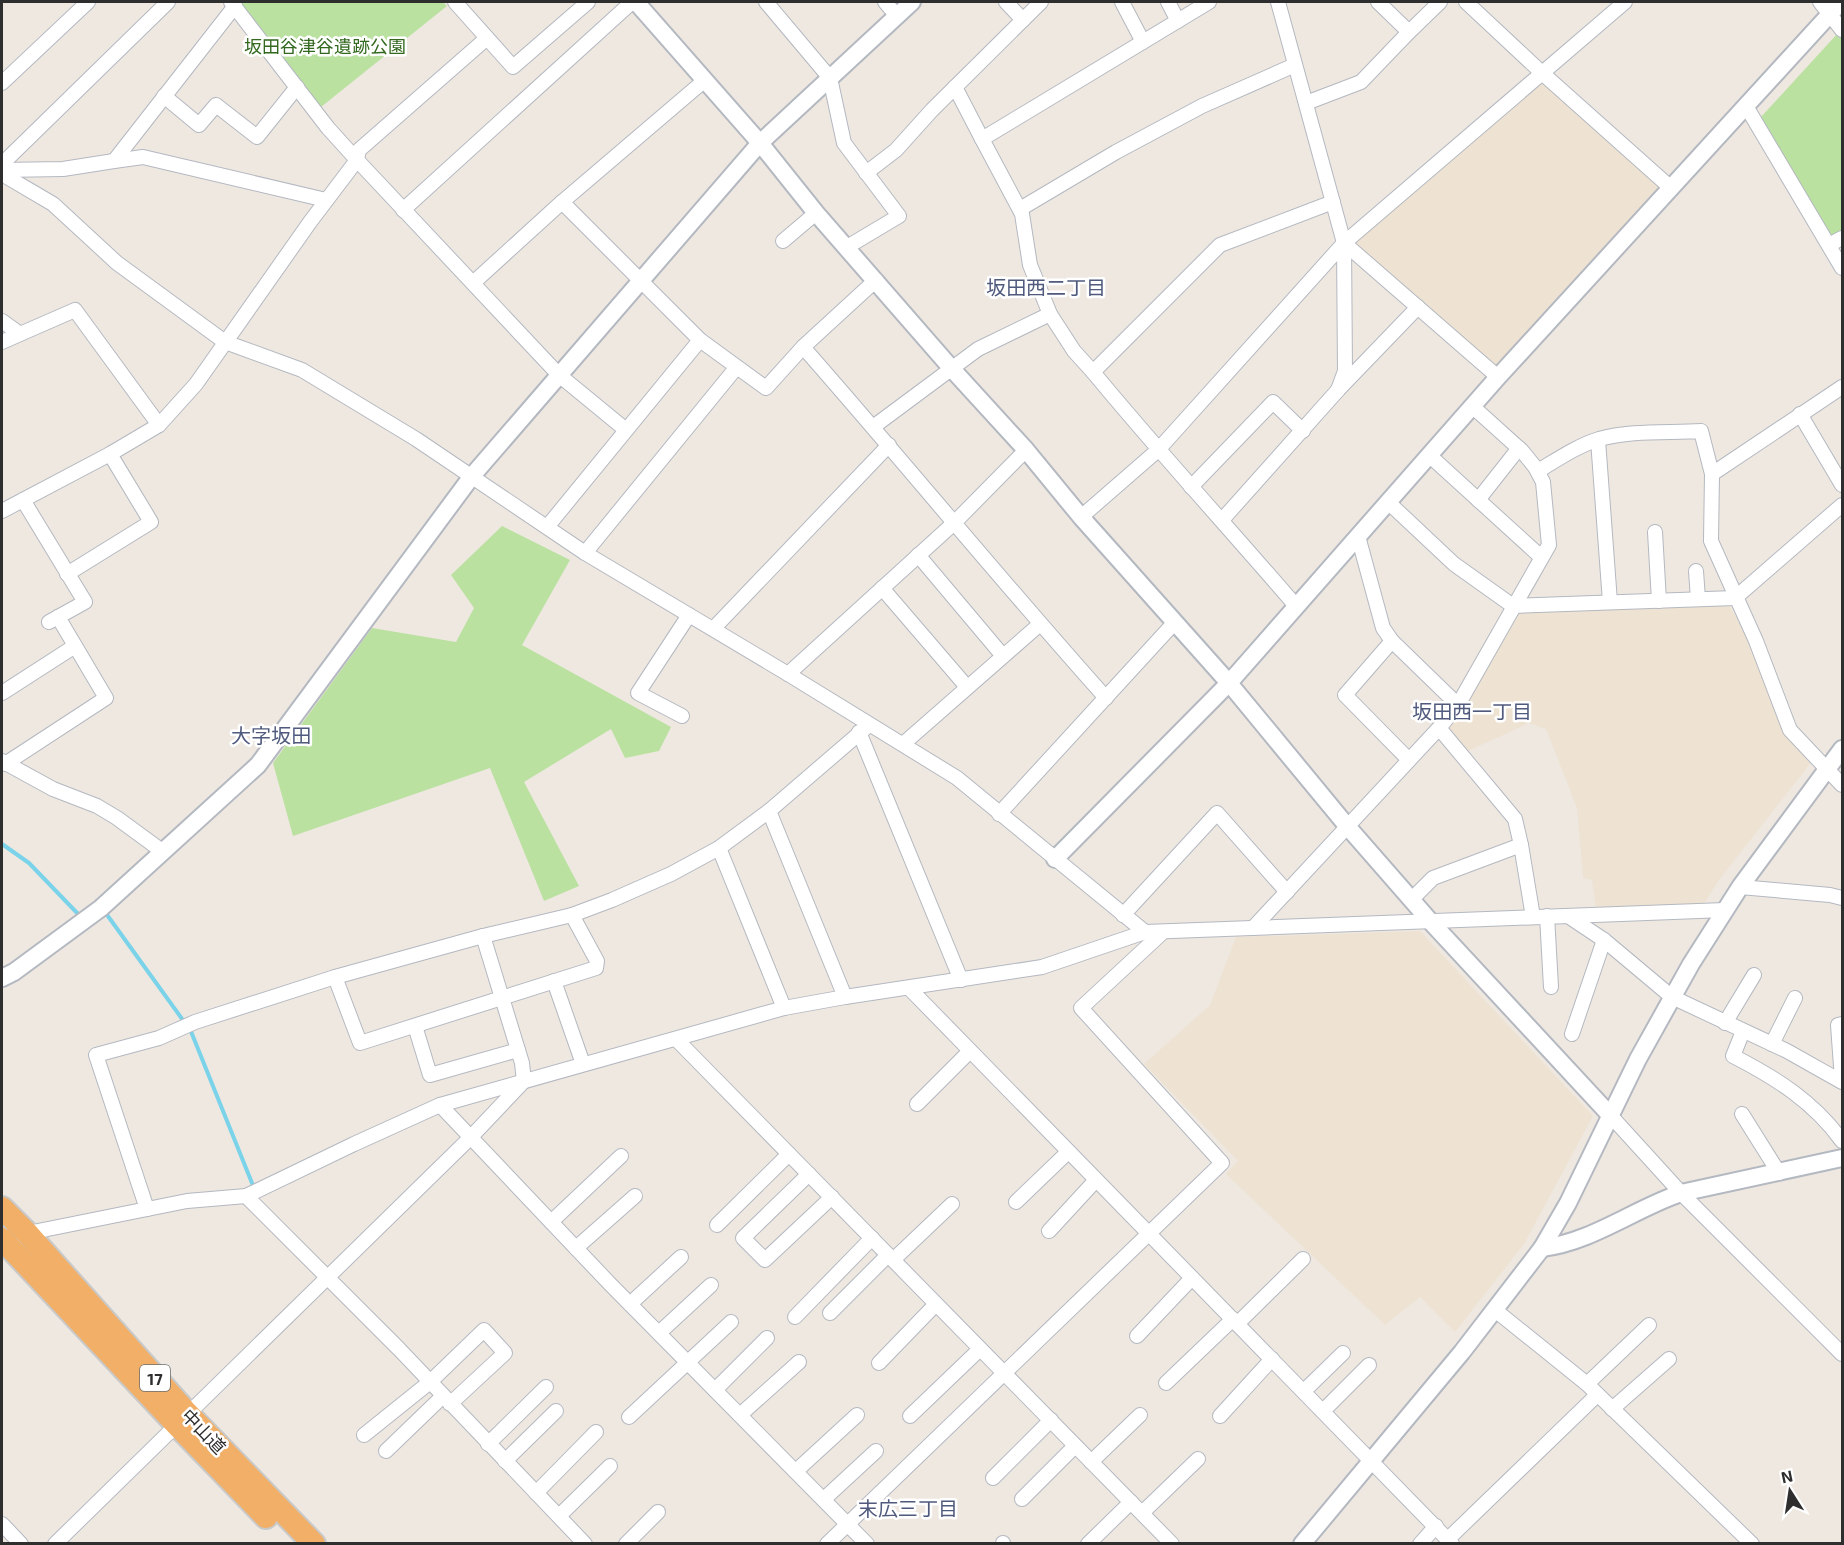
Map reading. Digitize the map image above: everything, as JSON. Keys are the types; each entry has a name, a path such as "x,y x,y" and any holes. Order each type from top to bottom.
{"highway":[{"name":"中山道","path":"2,1208 27,1233 181,1419 292,1544"},
{"name":"中山道","path":"3,1240 181,1419 314,1544"}],"street":[{"path":"2,83 88,2"},
{"path":"2,164 168,2"},
{"path":"457,2 513,68 588,2"},
{"path":"403,210 634,2 760,143 816,213 1228,683 1347,826 1430,921 1681,1193 1842,1354"},
{"path":"766,2 830,78 844,143 899,216 847,247"},
{"path":"885,2 897,16"},
{"path":"2,978 14,972 101,908 162,850 228,795 258,765 472,476 760,143 912,2"},
{"path":"1006,2 1023,20"},
{"path":"866,172 896,150 955,87 1041,2"},
{"path":"1122,2 1143,42"},
{"path":"1168,2 1178,21"},
{"path":"982,139 1209,2"},
{"path":"1278,2 1344,243 1345,371 1338,390"},
{"path":"1378,2 1409,32"},
{"path":"1306,103 1361,82 1440,2"},
{"path":"1466,2 1671,188"},
{"path":"1081,517 1158,450 1344,243 1624,2"},
{"path":"114,161 233,4 328,128 403,210 559,375 626,430"},
{"path":"1055,860 1228,683 1472,406 1746,105 1830,6 1842,30"},
{"path":"2,512 159,425 195,384 357,160 359,150 487,38"},
{"path":"1020,210 1116,152 1202,106 1295,65"},
{"path":"472,283 562,202 705,80"},
{"path":"164,96 200,125 216,105 257,137 297,87"},
{"path":"955,87 1023,214 1030,265 1050,314 1074,351 1296,606"},
{"path":"1746,105 1842,268"},
{"path":"2,172 63,169 143,158 326,200"},
{"path":"2,172 53,204 117,262 225,342 302,370 416,439 585,553 788,674 864,728 903,744 957,778 1145,932"},
{"path":"562,202 700,340 766,388 803,347 876,280"},
{"path":"1093,372 1221,245 1333,202"},
{"path":"783,241 816,213"},
{"path":"1829,245 1842,238"},
{"path":"1344,243 1498,377"},
{"path":"1222,520 1338,390 1418,307"},
{"path":"2,342 75,310 159,425"},
{"path":"873,427 978,349 1050,314"},
{"path":"2,321 20,334"},
{"path":"547,527 700,340"},
{"path":"803,347 1106,698"},
{"path":"585,553 736,368"},
{"path":"1712,474 1842,387"},
{"path":"1191,487 1273,402 1303,431"},
{"path":"1252,928 1458,705 1549,545 1543,482 1538,471 1518,448 1472,406"},
{"path":"1800,414 1840,476"},
{"path":"1538,471 1572,450 1616,435 1701,431 1712,474 1711,541 1756,641 1790,730 1842,785"},
{"path":"1598,440 1610,602"},
{"path":"713,629 889,445"},
{"path":"1478,500 1518,448"},
{"path":"788,674 954,523 1026,450"},
{"path":"67,574 151,522 110,454"},
{"path":"1430,455 1541,557"},
{"path":"3,763 106,698 75,646 53,620 85,602 23,500"},
{"path":"1388,502 1455,564 1513,606 1736,598 1842,505"},
{"path":"1655,532 1659,601"},
{"path":"1358,536 1383,627 1392,641 1458,705"},
{"path":"918,555 1004,656"},
{"path":"1696,571 1698,599"},
{"path":"882,588 967,687"},
{"path":"682,716 638,693 689,615"},
{"path":"999,814 1175,622"},
{"path":"903,744 1040,624"},
{"path":"1392,641 1345,695 1409,760"},
{"path":"2,693 75,646"},
{"path":"147,1209 96,1055 159,1038 195,1022 335,977 483,936 572,915 612,900 671,874 719,848 769,811 864,728"},
{"path":"864,728 961,980"},
{"path":"1439,728 1515,819 1533,917"},
{"path":"1302,1544 1496,1311 1542,1248 1568,1203 1610,1115 1672,997 1740,887 1842,749"},
{"path":"3,763 53,789 97,806 162,850"},
{"path":"769,811 845,997"},
{"path":"1123,915 1216,813 1287,892"},
{"path":"1412,900 1433,878 1521,845"},
{"path":"719,848 784,1008"},
{"path":"1740,887 1842,898"},
{"path":"3,1240 147,1209 246,1196 440,1105 784,1008 1042,967 1145,932 1725,910"},
{"path":"335,977 360,1044 596,968 597,961 572,915"},
{"path":"1568,915 1604,940 1672,997 1772,1044 1842,1081"},
{"path":"1547,916 1551,987"},
{"path":"827,1544 1222,1163 1081,1008 1163,932"},
{"path":"55,1544 470,1138 524,1081 522,1063 483,936"},
{"path":"1572,1034 1604,940"},
{"path":"1725,1023 1754,975"},
{"path":"554,981 583,1065"},
{"path":"909,988 1450,1541 1649,1325"},
{"path":"1772,1044 1795,998"},
{"path":"1842,1024 1838,1025 1842,1081"},
{"path":"415,1026 430,1075 518,1050"},
{"path":"1743,1031 1734,1056 1796,1093 1829,1123 1842,1141"},
{"path":"676,1039 1172,1544"},
{"path":"916,1104 970,1051"},
{"path":"440,1105 630,1304 867,1544"},
{"path":"1742,1114 1779,1173"},
{"path":"1016,1202 1068,1152"},
{"path":"717,1225 789,1154"},
{"path":"551,1222 621,1156"},
{"path":"1542,1248 1559,1246 1576,1240 1659,1200 1681,1193 1842,1158"},
{"path":"809,1174 743,1238 765,1260 832,1197"},
{"path":"1049,1231 1096,1180"},
{"path":"246,1196 430,1382 585,1544"},
{"path":"576,1248 635,1196"},
{"path":"830,1313 952,1204"},
{"path":"795,1317 872,1238"},
{"path":"630,1304 681,1257"},
{"path":"1166,1383 1303,1259"},
{"path":"1137,1336 1192,1278"},
{"path":"659,1333 711,1285"},
{"path":"879,1363 936,1304"},
{"path":"1496,1311 1592,1389 1752,1544"},
{"path":"629,1418 731,1322"},
{"path":"364,1436 430,1382 484,1330 505,1353 386,1451"},
{"path":"716,1390 767,1338"},
{"path":"910,1416 980,1348"},
{"path":"1304,1391 1343,1353"},
{"path":"1220,1416 1272,1359"},
{"path":"1612,1409 1669,1359"},
{"path":"740,1415 799,1362"},
{"path":"1323,1411 1369,1365"},
{"path":"488,1444 546,1387"},
{"path":"505,1461 556,1411"},
{"path":"796,1471 856,1415"},
{"path":"1091,1462 1140,1415"},
{"path":"993,1478 1051,1420"},
{"path":"536,1493 596,1432"},
{"path":"1022,1499 1076,1446"},
{"path":"824,1499 876,1451"},
{"path":"1142,1513 1198,1459"},
{"path":"559,1516 610,1466"},
{"path":"1088,1544 1131,1502"},
{"path":"626,1544 658,1512"},
{"path":"2,1524 21,1544"},
{"path":"1420,1544 1436,1526"}],"shaded area":[{"path":"1541,72 1671,188 1498,377 1344,243"},
{"path":"1728,603 1750,643 1788,738 1813,760 1719,880 1704,904 1596,909 1592,880 1583,878 1577,808 1546,729 1529,723 1466,752 1450,736 1449,726 1462,710 1521,611"},
{"path":"1420,931 1593,1116 1524,1244 1455,1332 1420,1297 1385,1325 1226,1174 1238,1161 1144,1064 1210,1005 1236,937"}],"green space":[{"name":"坂田谷津谷遺跡公園","path":"240,2 443,2 447,6 316,111 235,6"},
{"path":"1838,33 1842,39 1842,233 1832,239 1760,118"},
{"path":"502,526 570,560 522,645 671,727 659,751 625,758 611,729 524,782 579,886 544,901 490,768 293,836 273,763 372,628 456,642 474,608 451,575"}],"waterway":[{"path":"2,844 29,863 80,916"},
{"path":"105,912 185,1023"},
{"path":"190,1029 254,1188"}],"district":[{"name":"坂田西二丁目","path":"1046,287"},
{"name":"坂田西一丁目","path":"1472,711"},
{"name":"大字坂田","path":"271,735"},
{"name":"末広三丁目","path":"908,1508"}]}
